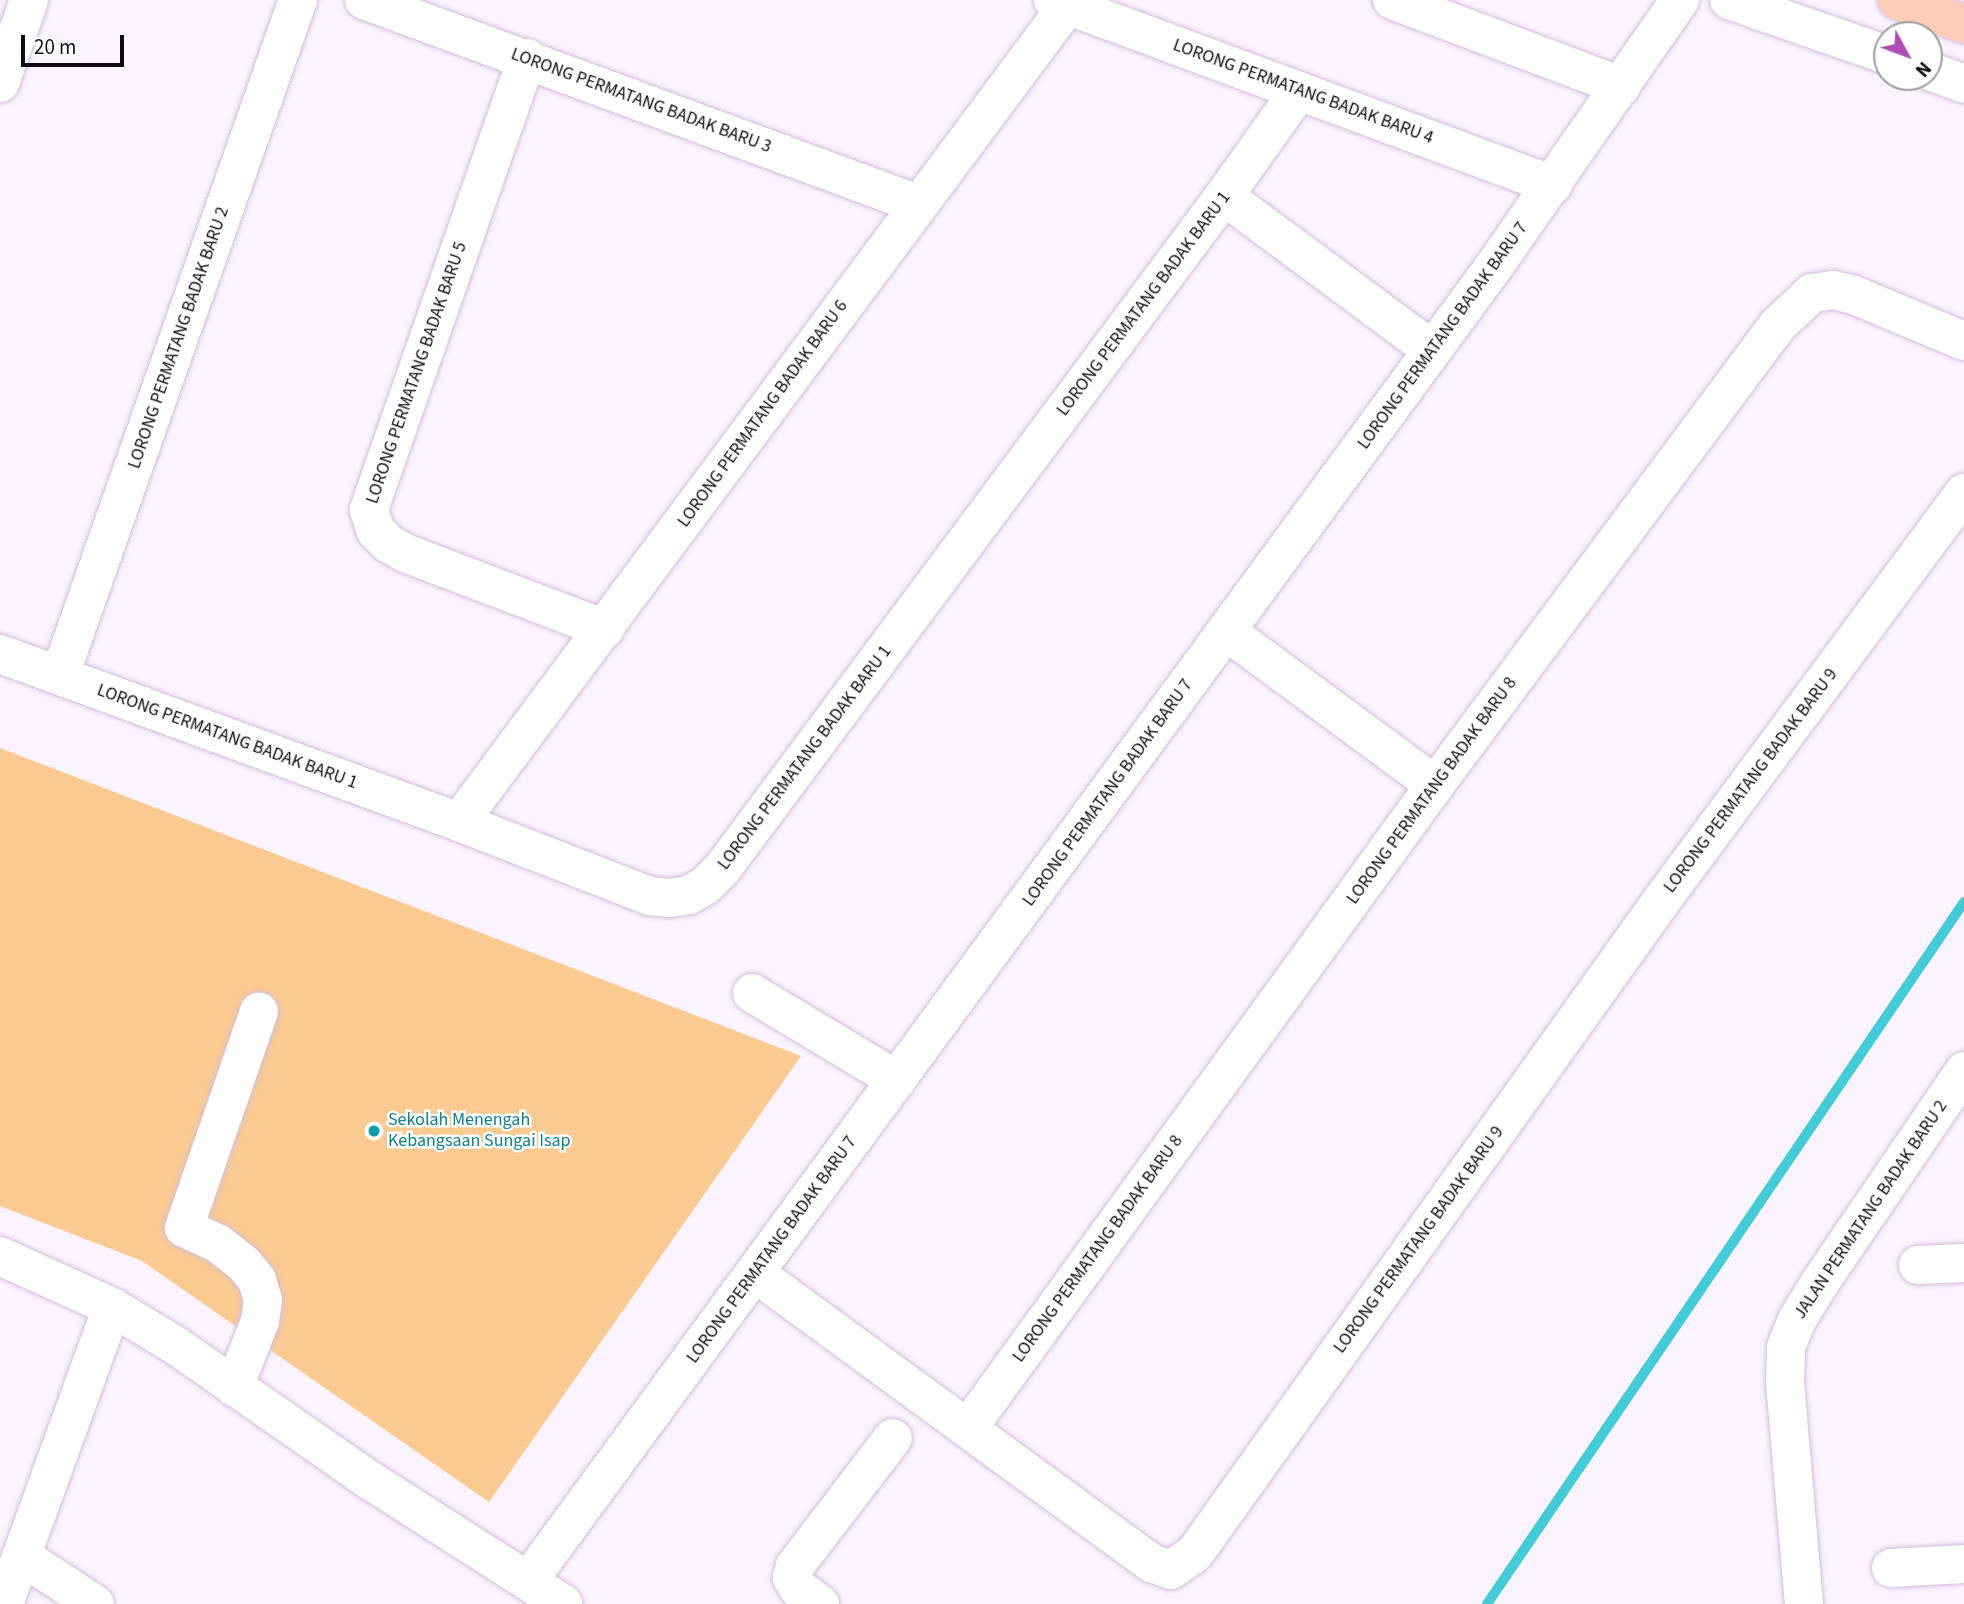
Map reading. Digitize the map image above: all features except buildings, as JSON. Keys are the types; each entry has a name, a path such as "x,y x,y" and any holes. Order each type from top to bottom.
{"main road":[{"path":"1897,0 1964,23"}],"street":[{"path":"0,83 29,0"},
{"name":"LORONG PERMATANG BADAK BARU 2","path":"60,675 298,0"},
{"name":"LORONG PERMATANG BADAK BARU 3","path":"364,0 918,204"},
{"path":"1392,0 1621,86"},
{"name":"LORONG PERMATANG BADAK BARU 7","path":"528,1581 1553,185 1680,0"},
{"path":"1730,0 1873,50"},
{"name":"LORONG PERMATANG BADAK BARU 4","path":"1060,3 1553,185"},
{"name":"LORONG PERMATANG BADAK BARU 6","path":"459,822 605,629 918,204 1060,3"},
{"name":"LORONG PERMATANG BADAK BARU 5","path":"527,58 369,510 376,531 389,544 405,553 605,629"},
{"path":"1943,76 1964,84"},
{"name":"LORONG PERMATANG BADAK BARU 1","path":"0,654 459,822 650,896 670,898 689,895 706,885 722,869 1224,196 1299,91"},
{"path":"1224,196 1432,350"},
{"name":"LORONG PERMATANG BADAK BARU 8","path":"968,1428 1435,785 1769,337 1795,306 1812,293 1833,290 1854,295 1964,341"},
{"name":"LORONG PERMATANG BADAK BARU 9","path":"755,1273 1151,1563 1171,1570 1195,1553 1662,900 1964,493"},
{"path":"1226,631 1435,785"},
{"path":"752,993 897,1080"},
{"path":"234,1387 260,1321 263,1300 257,1280 243,1263 219,1244 184,1228 259,1012"},
{"name":"JALAN PERMATANG BADAK BARU 2","path":"1804,1604 1785,1381 1786,1347 1798,1318 1821,1280 1964,1071"},
{"path":"0,1256 112,1307 175,1345 360,1474 563,1604"},
{"path":"1918,1265 1964,1263"},
{"path":"4,1604 112,1307"},
{"path":"820,1604 797,1588 792,1578 795,1566 893,1438"},
{"path":"21,1556 95,1604"},
{"path":"1891,1568 1964,1564"}],"waterway":[{"path":"1487,1604 1964,902"}],"place":[{"name":"Sekolah Menengah Kebangsaan Sungai Isap","path":"374,1131"}]}
